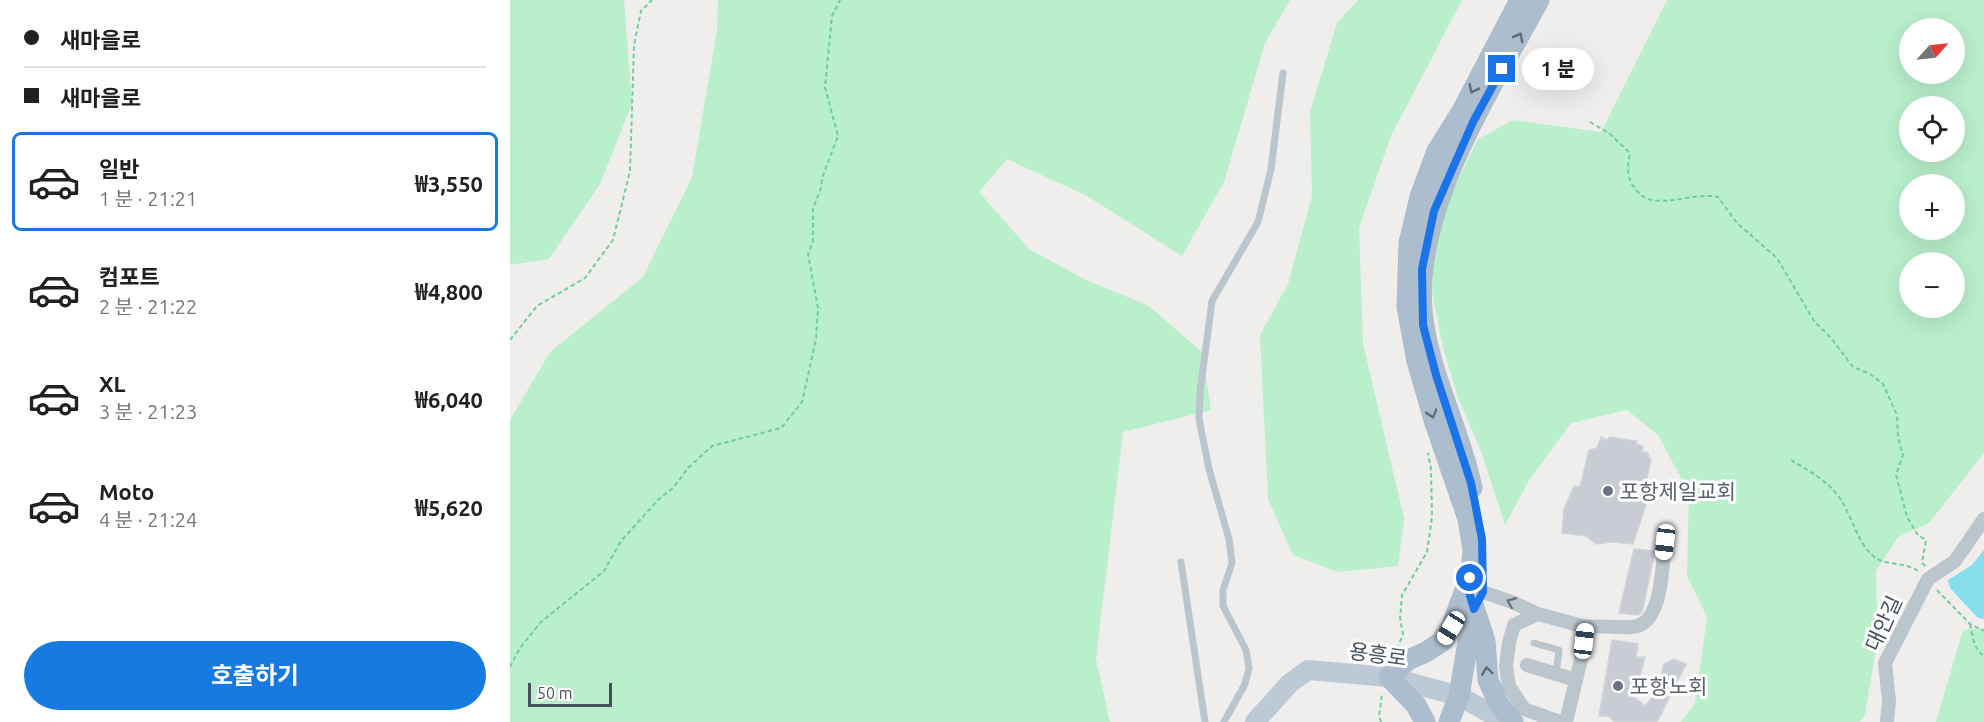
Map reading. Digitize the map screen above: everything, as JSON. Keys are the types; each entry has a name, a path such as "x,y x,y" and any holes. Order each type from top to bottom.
{"main road":[{"path":"1513,722 1499,704 1488,680 1468,519 1434,420 1417,361 1407,307 1409,243 1420,197 1437,151 1462,111 1520,0"},
{"path":"1449,722 1459,696 1476,593 1482,539 1471,483 1436,375 1423,325 1422,269 1434,211 1473,122 1539,0"},
{"path":"1425,722 1416,705 1386,684 1408,660 1443,641 1476,593"}],"street":[{"path":"1929,578 1955,561 1984,519"},
{"path":"1476,593 1512,602 1538,614 1586,627 1604,624 1635,627 1647,621 1658,602 1665,542"},
{"name":"대안길","path":"1887,722 1889,701 1885,663 1929,578"},
{"path":"1538,614 1514,625 1506,666 1509,686 1524,709 1560,722"},
{"path":"1566,722 1586,627"},
{"path":"1527,665 1576,680"},
{"name":"용흥로","path":"1256,722 1290,683 1308,670 1459,696 1506,722"}],"lane":[{"path":"1224,722 1245,684 1249,669 1246,650 1223,606 1223,590 1232,563 1229,539 1207,459 1199,419 1200,392 1212,301 1258,222 1271,169 1283,73"},
{"path":"1181,562 1205,722"},
{"path":"1534,642 1559,650 1556,674"}],"path":[{"path":"510,340 537,306 585,278 613,240 630,171 634,45 641,11 652,0"},
{"path":"510,667 520,648 542,622 604,571 621,541 674,487 688,468 712,446 781,428 802,402 816,339 818,308 808,254 813,241 813,210 838,136 825,87 832,16 840,0"},
{"path":"1590,122 1609,133 1630,153 1627,173 1633,186 1642,197 1656,202 1707,194 1718,196 1737,223 1778,258 1814,321 1832,339 1853,368 1870,374 1882,384 1897,415 1898,437 1903,455 1896,475 1907,517 1918,535 1926,540 1922,563 1929,578 1951,606 1970,624 1984,631"},
{"path":"1398,645 1403,634 1400,618 1402,594 1427,552 1432,517 1431,469 1427,449"},
{"path":"1791,460 1824,482 1840,499 1871,554 1890,564 1915,568 1929,578"},
{"path":"1970,624 1973,642 1984,656"},
{"path":"1381,722 1379,716 1386,684"}],"green space":[{"path":"510,0 624,0 632,104 600,184 549,259 510,265"},
{"path":"718,0 1290,0 1265,43 1224,182 1182,256 1087,196 1007,159 979,192 1029,249 1084,279 1149,306 1202,352 1211,410 1123,432 1096,659 1110,722 510,722 510,420 550,352 643,277 692,177 717,30"},
{"path":"1358,0 1462,0 1391,136 1359,228 1363,344 1404,518 1398,566 1338,572 1293,555 1268,499 1260,335 1288,284 1312,196 1310,112 1337,23"},
{"path":"1667,0 1984,0 1984,453 1929,523 1898,537 1876,571 1878,636 1865,715 1860,722 1681,722 1695,703 1707,617 1687,576 1689,493 1658,435 1627,410 1571,423 1528,482 1505,525 1481,451 1458,398 1443,348 1432,291 1435,228 1478,139 1513,120 1601,132"},
{"path":"1984,628 1984,722 1936,722 1963,630"}],"water":[{"path":"1984,550 1984,619 1978,618 1950,588 1948,580 1972,565"}],"building":[{"name":"포항제일교회","path":"1601,437 1607,440 1610,437 1637,441 1636,444 1643,446 1642,452 1647,452 1651,460 1643,495 1648,499 1633,544 1612,542 1596,544 1586,536 1562,533 1564,509 1574,486 1580,487 1589,450 1597,448"},
{"path":"1634,549 1655,551 1642,612 1638,615 1619,613"},
{"name":"포항노회","path":"1612,640 1638,644 1636,657 1645,657 1639,680 1633,680 1631,694 1645,706 1657,692 1664,664 1674,659 1686,664 1657,722 1614,722 1609,716 1599,716"}],"place":[{"name":"포항제일교회","path":"1608,491"},
{"name":"포항노회","path":"1618,686"}],"route":[{"path":"1470,578 1469,592 1474,609 1483,592 1482,539 1471,483 1436,375 1423,325 1422,269 1434,211 1473,122 1502,69"}]}
